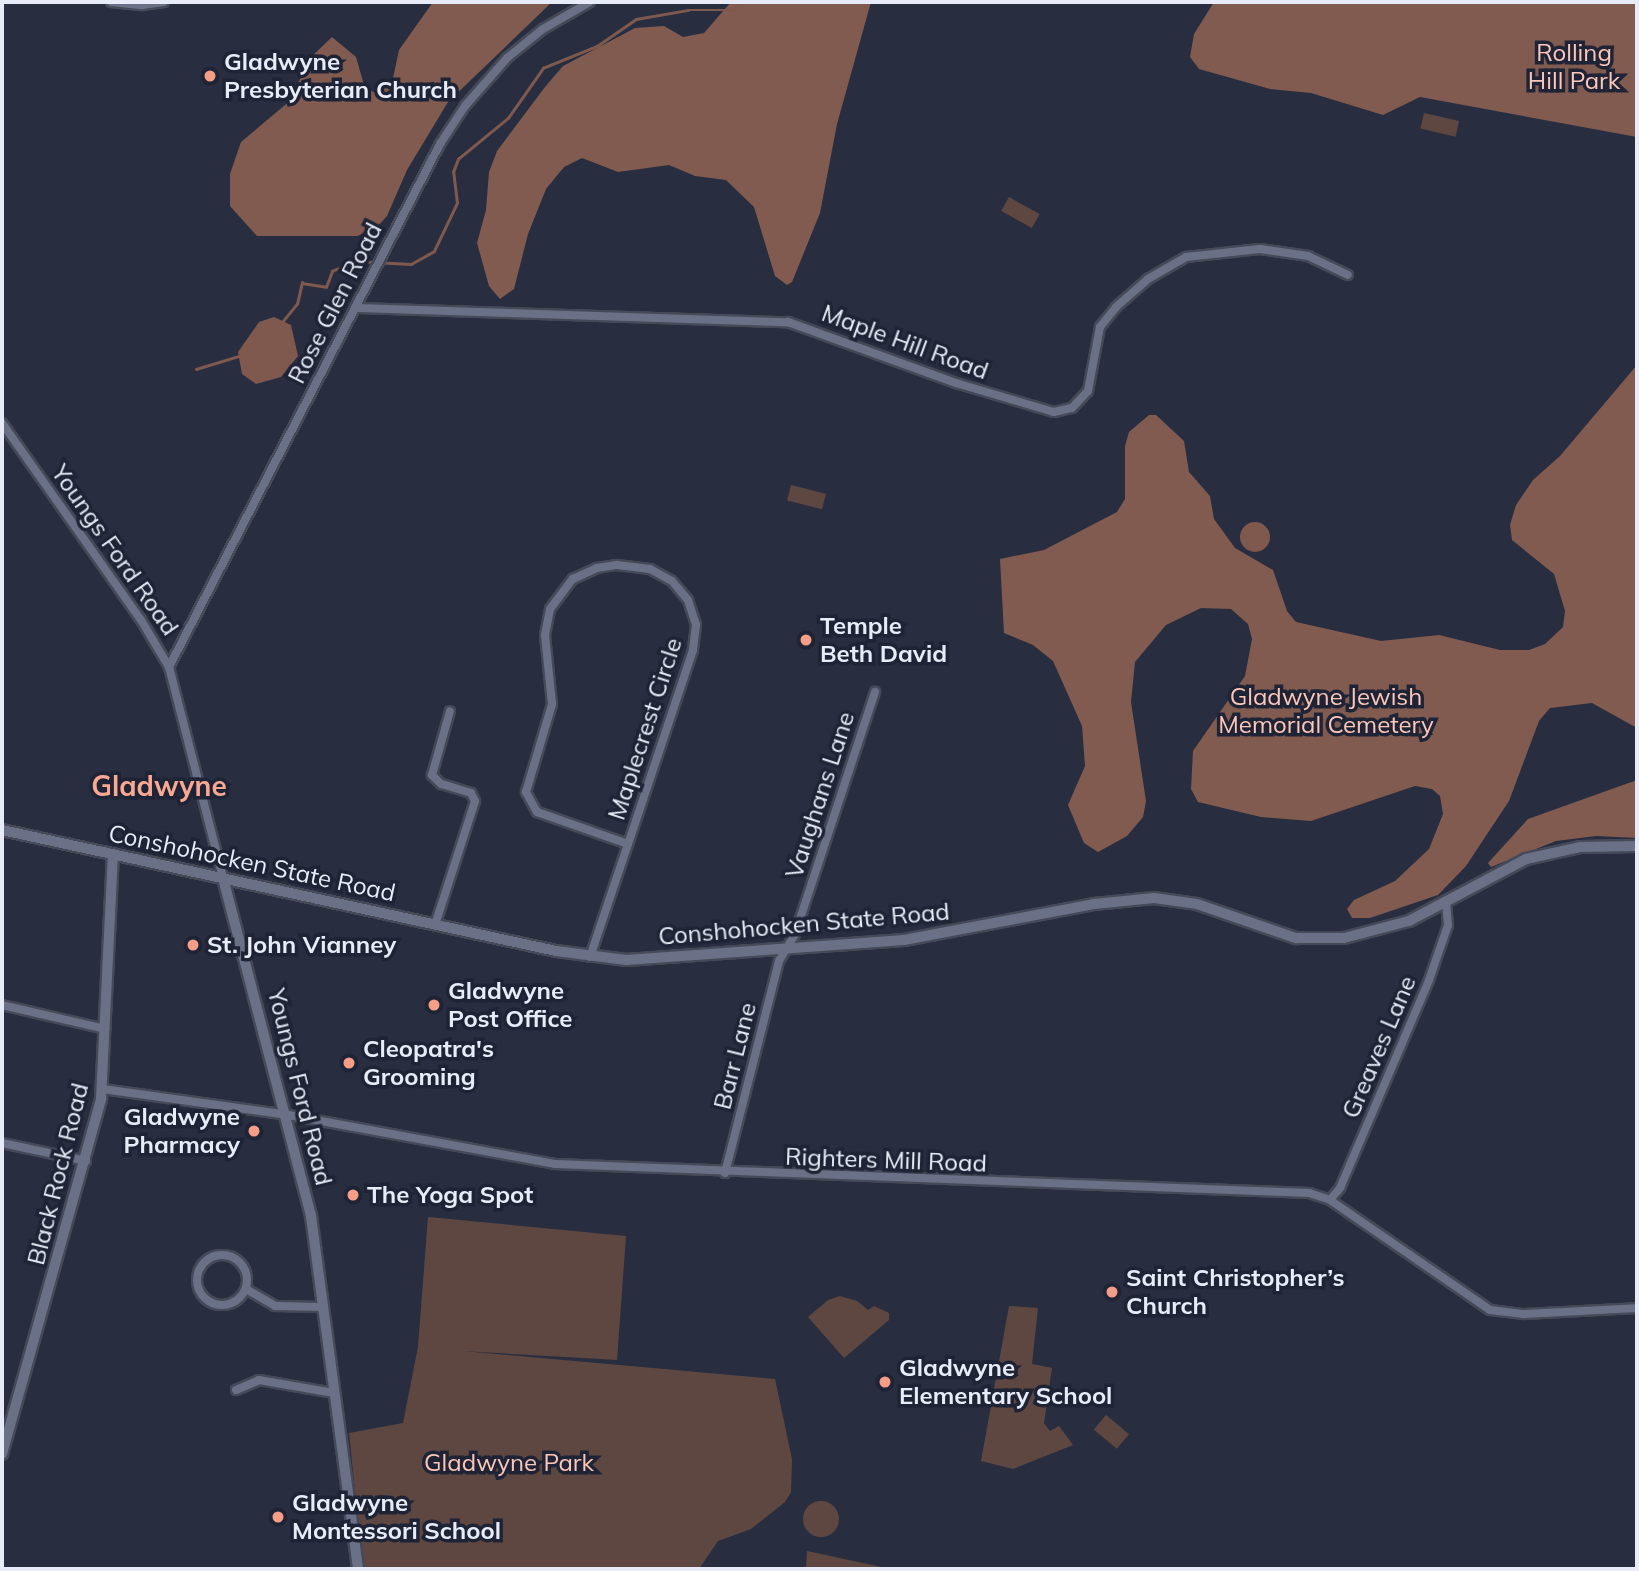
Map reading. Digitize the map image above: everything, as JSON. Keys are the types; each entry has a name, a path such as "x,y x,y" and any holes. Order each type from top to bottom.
{"main road":[{"name":"Conshohocken State Road","path":"2,830 590,957 645,959 904,940 1094,904 1154,898 1197,904 1296,937 1330,940 1392,927 1446,903 1526,859 1550,852 1637,846"},
{"name":"Black Rock Road","path":"2,1454 86,1161 103,1089 113,854"},
{"name":"Youngs Ford Road","path":"223,878 288,1115 311,1216 358,1569"}],"street":[{"path":"111,2 164,2"},
{"name":"Rose Glen Road","path":"169,667 385,246 465,106 524,43 590,2"},
{"name":"Maple Hill Road","path":"355,308 788,322 956,383 1054,412 1072,408 1088,391 1100,327 1116,307 1148,279 1186,257 1260,249 1308,256 1348,275"},
{"name":"Youngs Ford Road","path":"2,423 141,620 169,667 223,878"},
{"name":"Maplecrest Circle","path":"590,957 628,844 693,650 696,625 688,600 672,581 650,569 617,565 589,570 573,579 550,609 545,635 552,704 526,792 537,812 628,844"},
{"name":"Vaughans Lane","path":"786,949 795,934 875,692"},
{"path":"435,925 475,801 471,793 441,784 432,775 450,711"},
{"name":"Greaves Lane","path":"1330,1200 1340,1188 1429,980 1448,925 1446,903"},
{"name":"Barr Lane","path":"725,1174 779,961 786,949"},
{"path":"2,1005 105,1029"},
{"name":"Righters Mill Road","path":"103,1089 288,1115 555,1164 725,1174 1293,1191 1330,1200 1490,1310 1524,1314 1637,1308"},
{"path":"2,1143 86,1161"},
{"path":"232,1259 247,1270 246,1289 234,1299 209,1302 197,1293 195,1280 205,1264 232,1259"},
{"path":"246,1289 275,1306 323,1307"},
{"path":"236,1390 259,1380 334,1394"}],"green space":[{"path":"433,2 552,2 448,102 407,170 387,216 376,228 357,236 257,236 230,206 230,174 241,142 291,100 308,60 332,37 356,57 364,85 373,92 381,91 393,78 399,50"},
{"path":"731,2 871,2 837,124 820,213 792,282 787,285 775,276 754,207 726,180 695,176 669,165 618,172 582,158 564,167 546,189 528,234 514,289 500,299 489,286 477,243 486,210 489,172 497,151 545,87 563,66 635,28 664,26 683,37 704,33"},
{"name":"Rolling Hill Park","path":"1214,2 1637,2 1637,137 1420,97 1383,115 1311,93 1270,89 1199,69 1190,57 1194,34"},
{"path":"1424,113 1459,121 1455,137 1420,129"},
{"path":"1009,197 1040,214 1032,228 1001,211"},
{"name":"Gladwyne Jewish Memorial Cemetery","path":"1637,365 1637,728 1592,703 1550,708 1539,721 1509,801 1466,866 1438,895 1370,918 1352,918 1347,909 1354,900 1395,881 1429,849 1443,814 1440,796 1432,789 1415,786 1311,821 1261,817 1198,802 1191,789 1193,751 1245,676 1252,639 1248,624 1231,609 1201,608 1166,625 1135,662 1131,702 1146,801 1143,817 1127,836 1098,852 1084,843 1068,805 1085,766 1082,726 1053,661 1033,645 1004,633 1000,559 1044,550 1117,512 1125,499 1125,446 1129,432 1149,415 1156,415 1184,441 1189,472 1210,496 1214,519 1235,548 1273,570 1287,611 1296,622 1381,641 1439,635 1500,650 1529,650 1545,644 1563,627 1565,611 1554,574 1512,540 1510,525 1516,505 1533,480 1560,456"},
{"path":"791,485 826,494 822,509 787,501"},
{"path":"1637,780 1637,838 1596,836 1556,841 1491,867 1488,863 1528,819"},
{"name":"Gladwyne Park","path":"428,1217 626,1236 617,1360 462,1351 775,1379 792,1459 791,1492 785,1502 751,1529 718,1541 699,1569 363,1569 349,1433 403,1423 418,1347"},
{"path":"840,1296 857,1301 868,1310 874,1306 889,1313 889,1320 844,1358 808,1317 828,1300"},
{"path":"1009,1306 1038,1308 1032,1364 1052,1368 1044,1423 1050,1431 1059,1426 1073,1445 1013,1469 981,1461"},
{"path":"1106,1415 1129,1434 1117,1449 1094,1430"},
{"path":"821,1501 833,1507 839,1519 833,1531 821,1537 809,1531 803,1519 809,1507"},
{"path":"807,1551 891,1569 806,1569"}],"shaded area":[{"path":"274,317 291,325 298,356 281,377 256,384 242,374 238,352 259,322"},
{"path":"1255,522 1261,523 1269,531 1269,543 1261,551 1255,552 1249,551 1241,543 1240,537 1241,531 1249,523"}],"waterway":[{"path":"283,321 297,304 302,283 326,287 332,271 355,261 411,264 434,251 457,203 453,172 458,159 508,118 543,68 597,46 636,19 688,10 732,10 745,2"},
{"path":"196,369 242,355"}],"place":[{"name":"Gladwyne Presbyterian Church","path":"210,76"},
{"name":"Temple Beth David","path":"806,640"},
{"name":"St. John Vianney","path":"193,945"},
{"name":"Gladwyne Post Office","path":"434,1005"},
{"name":"Cleopatra's Grooming","path":"349,1063"},
{"name":"Gladwyne Pharmacy","path":"254,1131"},
{"name":"The Yoga Spot","path":"353,1195"},
{"name":"Saint Christopher’s Church","path":"1112,1292"},
{"name":"Gladwyne Elementary School","path":"885,1382"},
{"name":"Gladwyne Montessori School","path":"278,1517"}],"district":[{"name":"Gladwyne","path":"159,786"}]}
